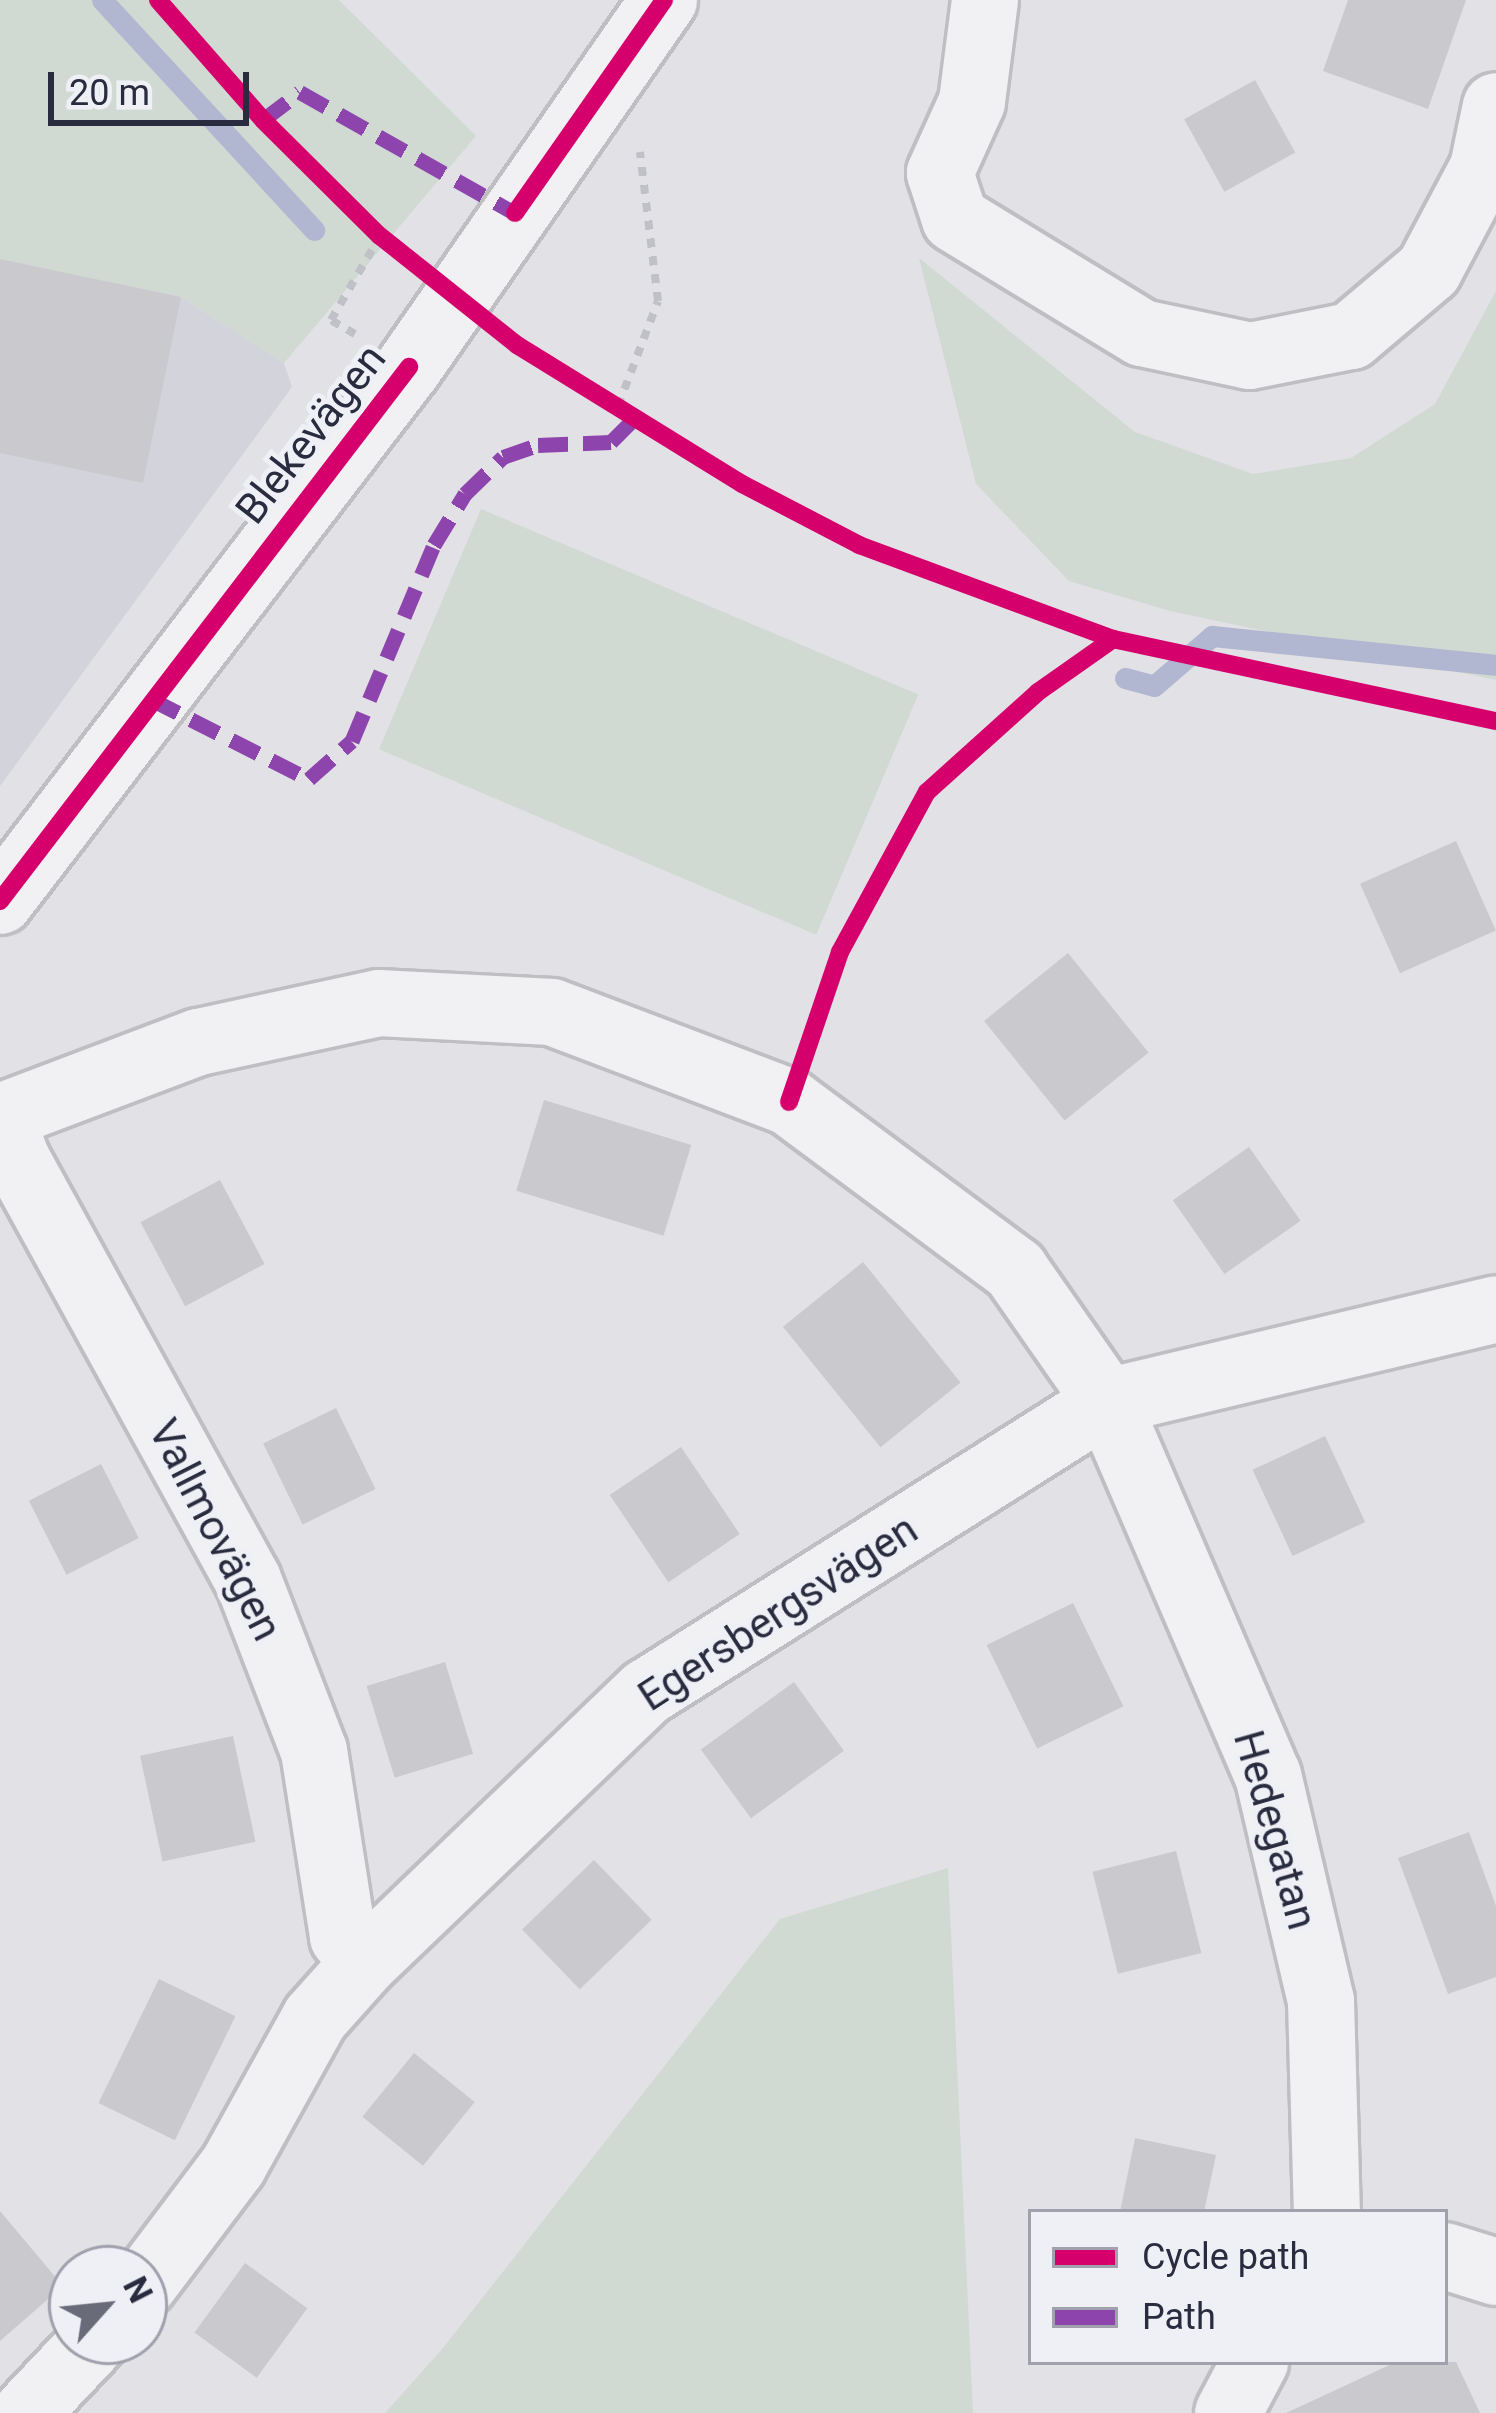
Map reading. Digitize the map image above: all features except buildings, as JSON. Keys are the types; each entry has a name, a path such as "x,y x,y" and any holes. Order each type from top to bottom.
{"street":[{"name":"Blekevägen","path":"0,901 410,367 589,102 664,0"},
{"path":"985,0 972,102 940,173 955,219 1142,333 1250,356 1352,336 1429,270 1483,168 1496,106"},
{"name":"Hedegatan","path":"1,1118 199,1042 380,1003 552,1012 789,1102 1015,1270 1107,1402 1268,1775 1321,2001 1328,2209"},
{"name":"Vallmovägen","path":"1,1118 17,1160 248,1580 314,1751 344,1937 365,1962"},
{"name":"Egersbergsvägen","path":"168,2252 232,2166 315,2018 365,1962 646,1692 1107,1402 1496,1309"},
{"path":"1448,2257 1496,2272"},
{"path":"26,2413 71,2365"},
{"path":"1228,2413 1253,2365"}],"path":[{"path":"589,102 640,145 658,301 618,406"}],"shaded area":[{"path":"0,0 339,0 476,136 284,363 181,297 0,259"},
{"path":"919,258 1135,432 1253,474 1351,458 1435,404 1496,291 1496,680 1170,611 1069,581 976,484"},
{"path":"0,259 181,297 284,363 292,387 0,786"},
{"path":"481,509 918,695 816,935 379,749"},
{"path":"948,1868 973,2413 385,2413 443,2348 780,1919"}],"waterway":[{"path":"102,0 314,230"},
{"path":"1125,678 1154,686 1212,636 1496,665"}],"marked path":[{"path":"263,120 300,92 515,213"},
{"path":"151,699 309,779 352,741 434,545 465,494 503,457 538,445 611,442 632,421"}],"cycle path":[{"path":"158,0 263,120 380,236 517,345 742,484 859,545 1113,639 1496,721"},
{"path":"515,213 664,0"},
{"path":"0,901 409,367"},
{"path":"789,1102 840,952 927,792 1038,692 1113,639"}]}
